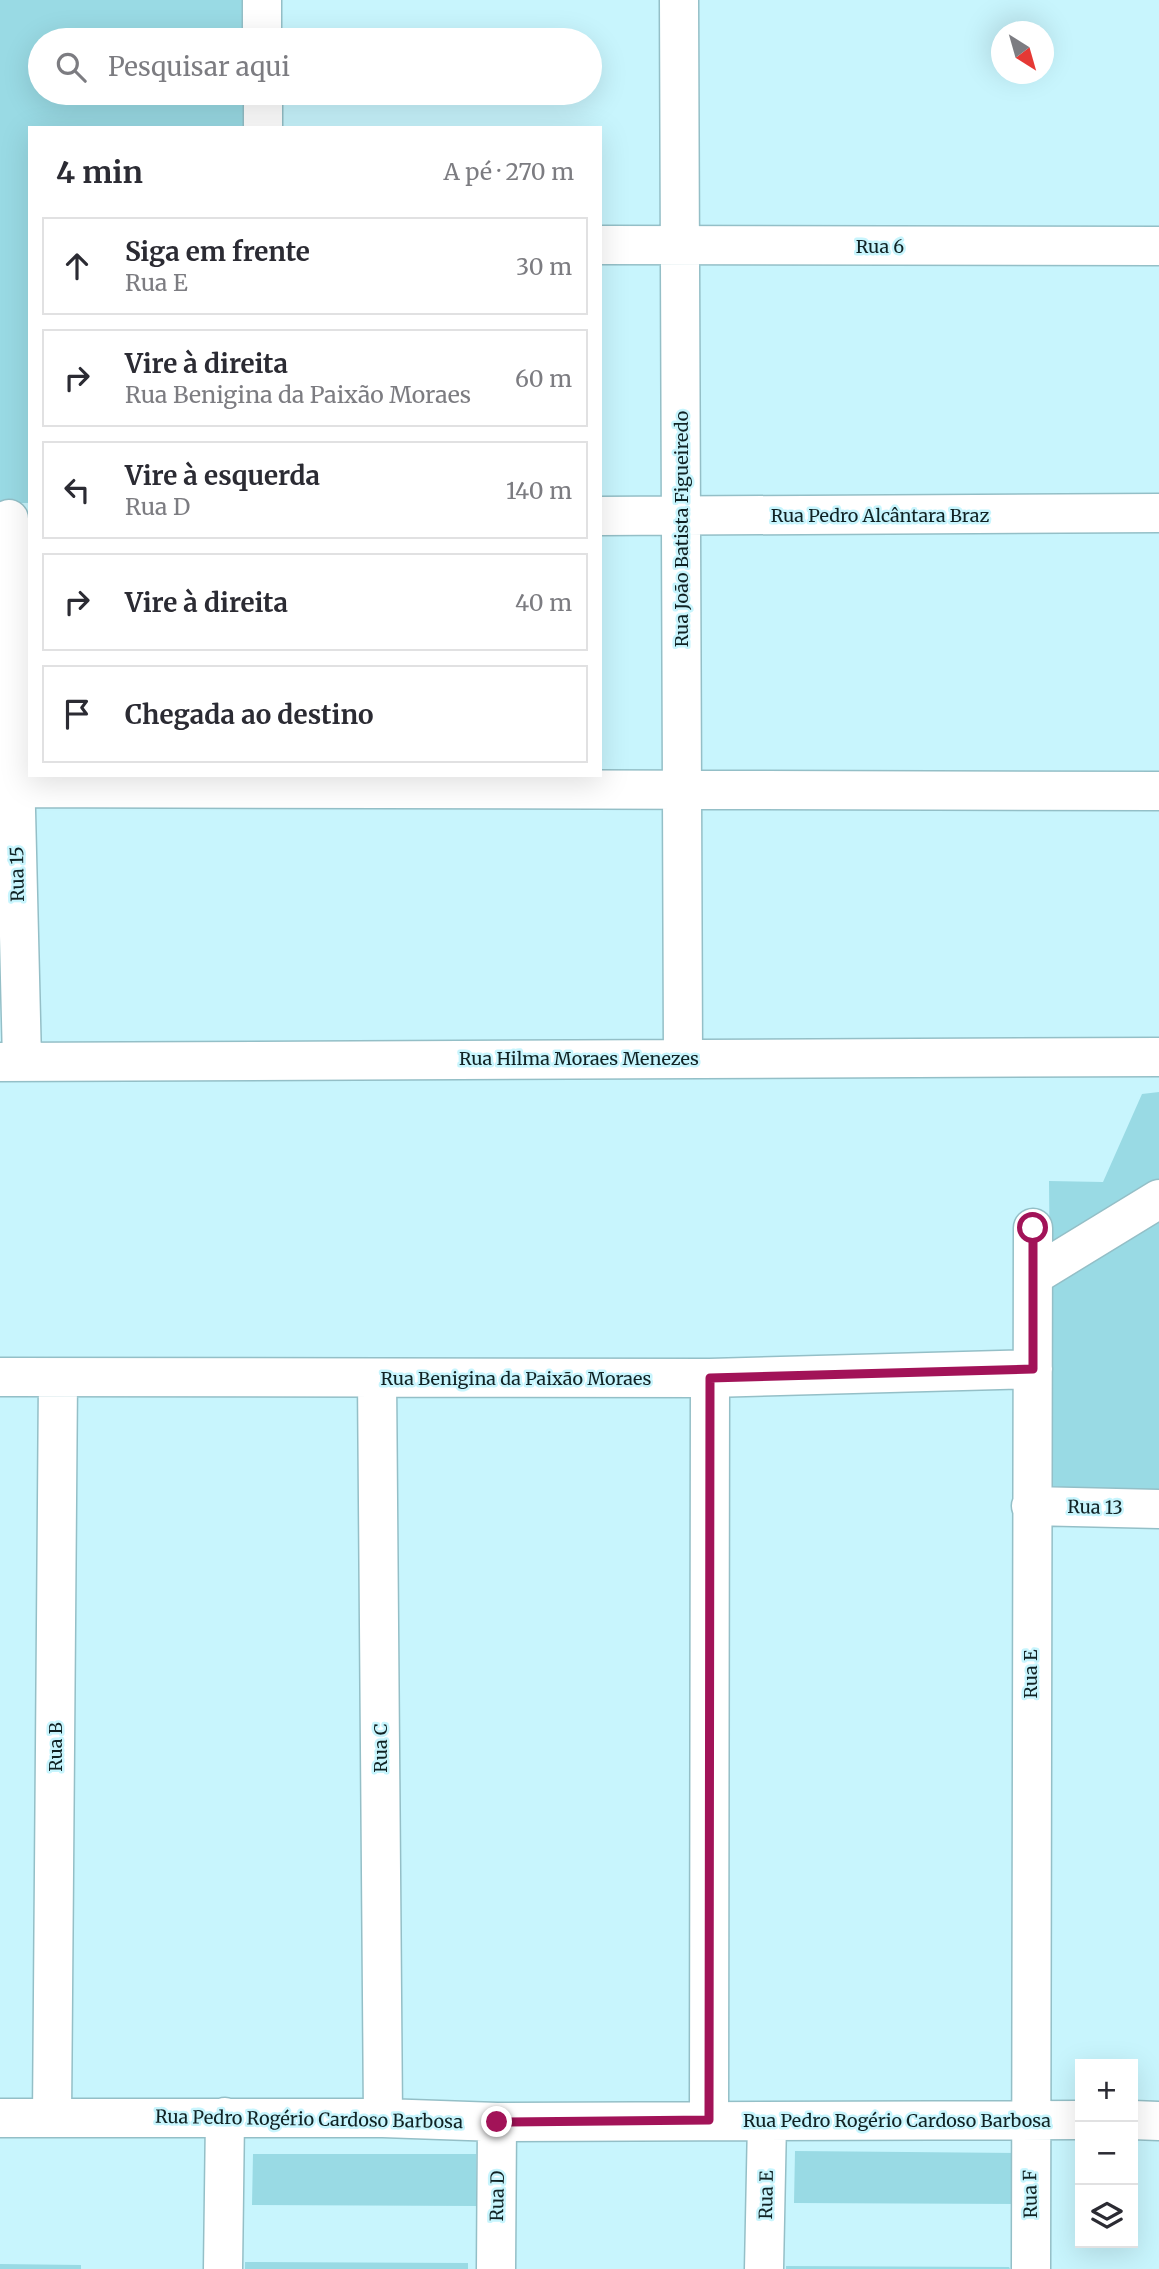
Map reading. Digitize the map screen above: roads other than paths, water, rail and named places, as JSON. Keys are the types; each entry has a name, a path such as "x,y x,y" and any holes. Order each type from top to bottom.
{"street":[{"path":"262,0 262,28"},
{"name":"Rua João Batista Figueiredo","path":"679,0 683,1058"},
{"path":"263,105 263,126"},
{"name":"Rua 6","path":"602,245 1159,246"},
{"name":"Rua Pedro Alcântara Braz","path":"602,516 1159,513"},
{"name":"Rua 15","path":"11,1061 8,788 13,519"},
{"path":"8,788 1159,791"},
{"name":"Rua Hilma Moraes Menezes","path":"11,1061 1159,1057"},
{"path":"1033,1276 1159,1199"},
{"name":"Rua E","path":"1029,2120 1033,1228"},
{"name":"Rua Benigina da Paixão Moraes","path":"0,1377 710,1378 1033,1369"},
{"name":"Rua B","path":"52,2117 58,1378"},
{"name":"Rua C","path":"377,1378 383,2118"},
{"path":"709,2120 710,1378"},
{"name":"Rua 13","path":"1031,1506 1159,1509"},
{"path":"223,2269 225,2117"},
{"name":"Rua Pedro Rogério Cardoso Barbosa","path":"0,2118 383,2118 497,2122 1075,2120"},
{"name":"Rua F","path":"1029,2120 1031,2269"},
{"path":"1138,2120 1159,2121"},
{"name":"Rua D","path":"496,2269 497,2122"},
{"name":"Rua E","path":"764,2269 767,2122"}]}
